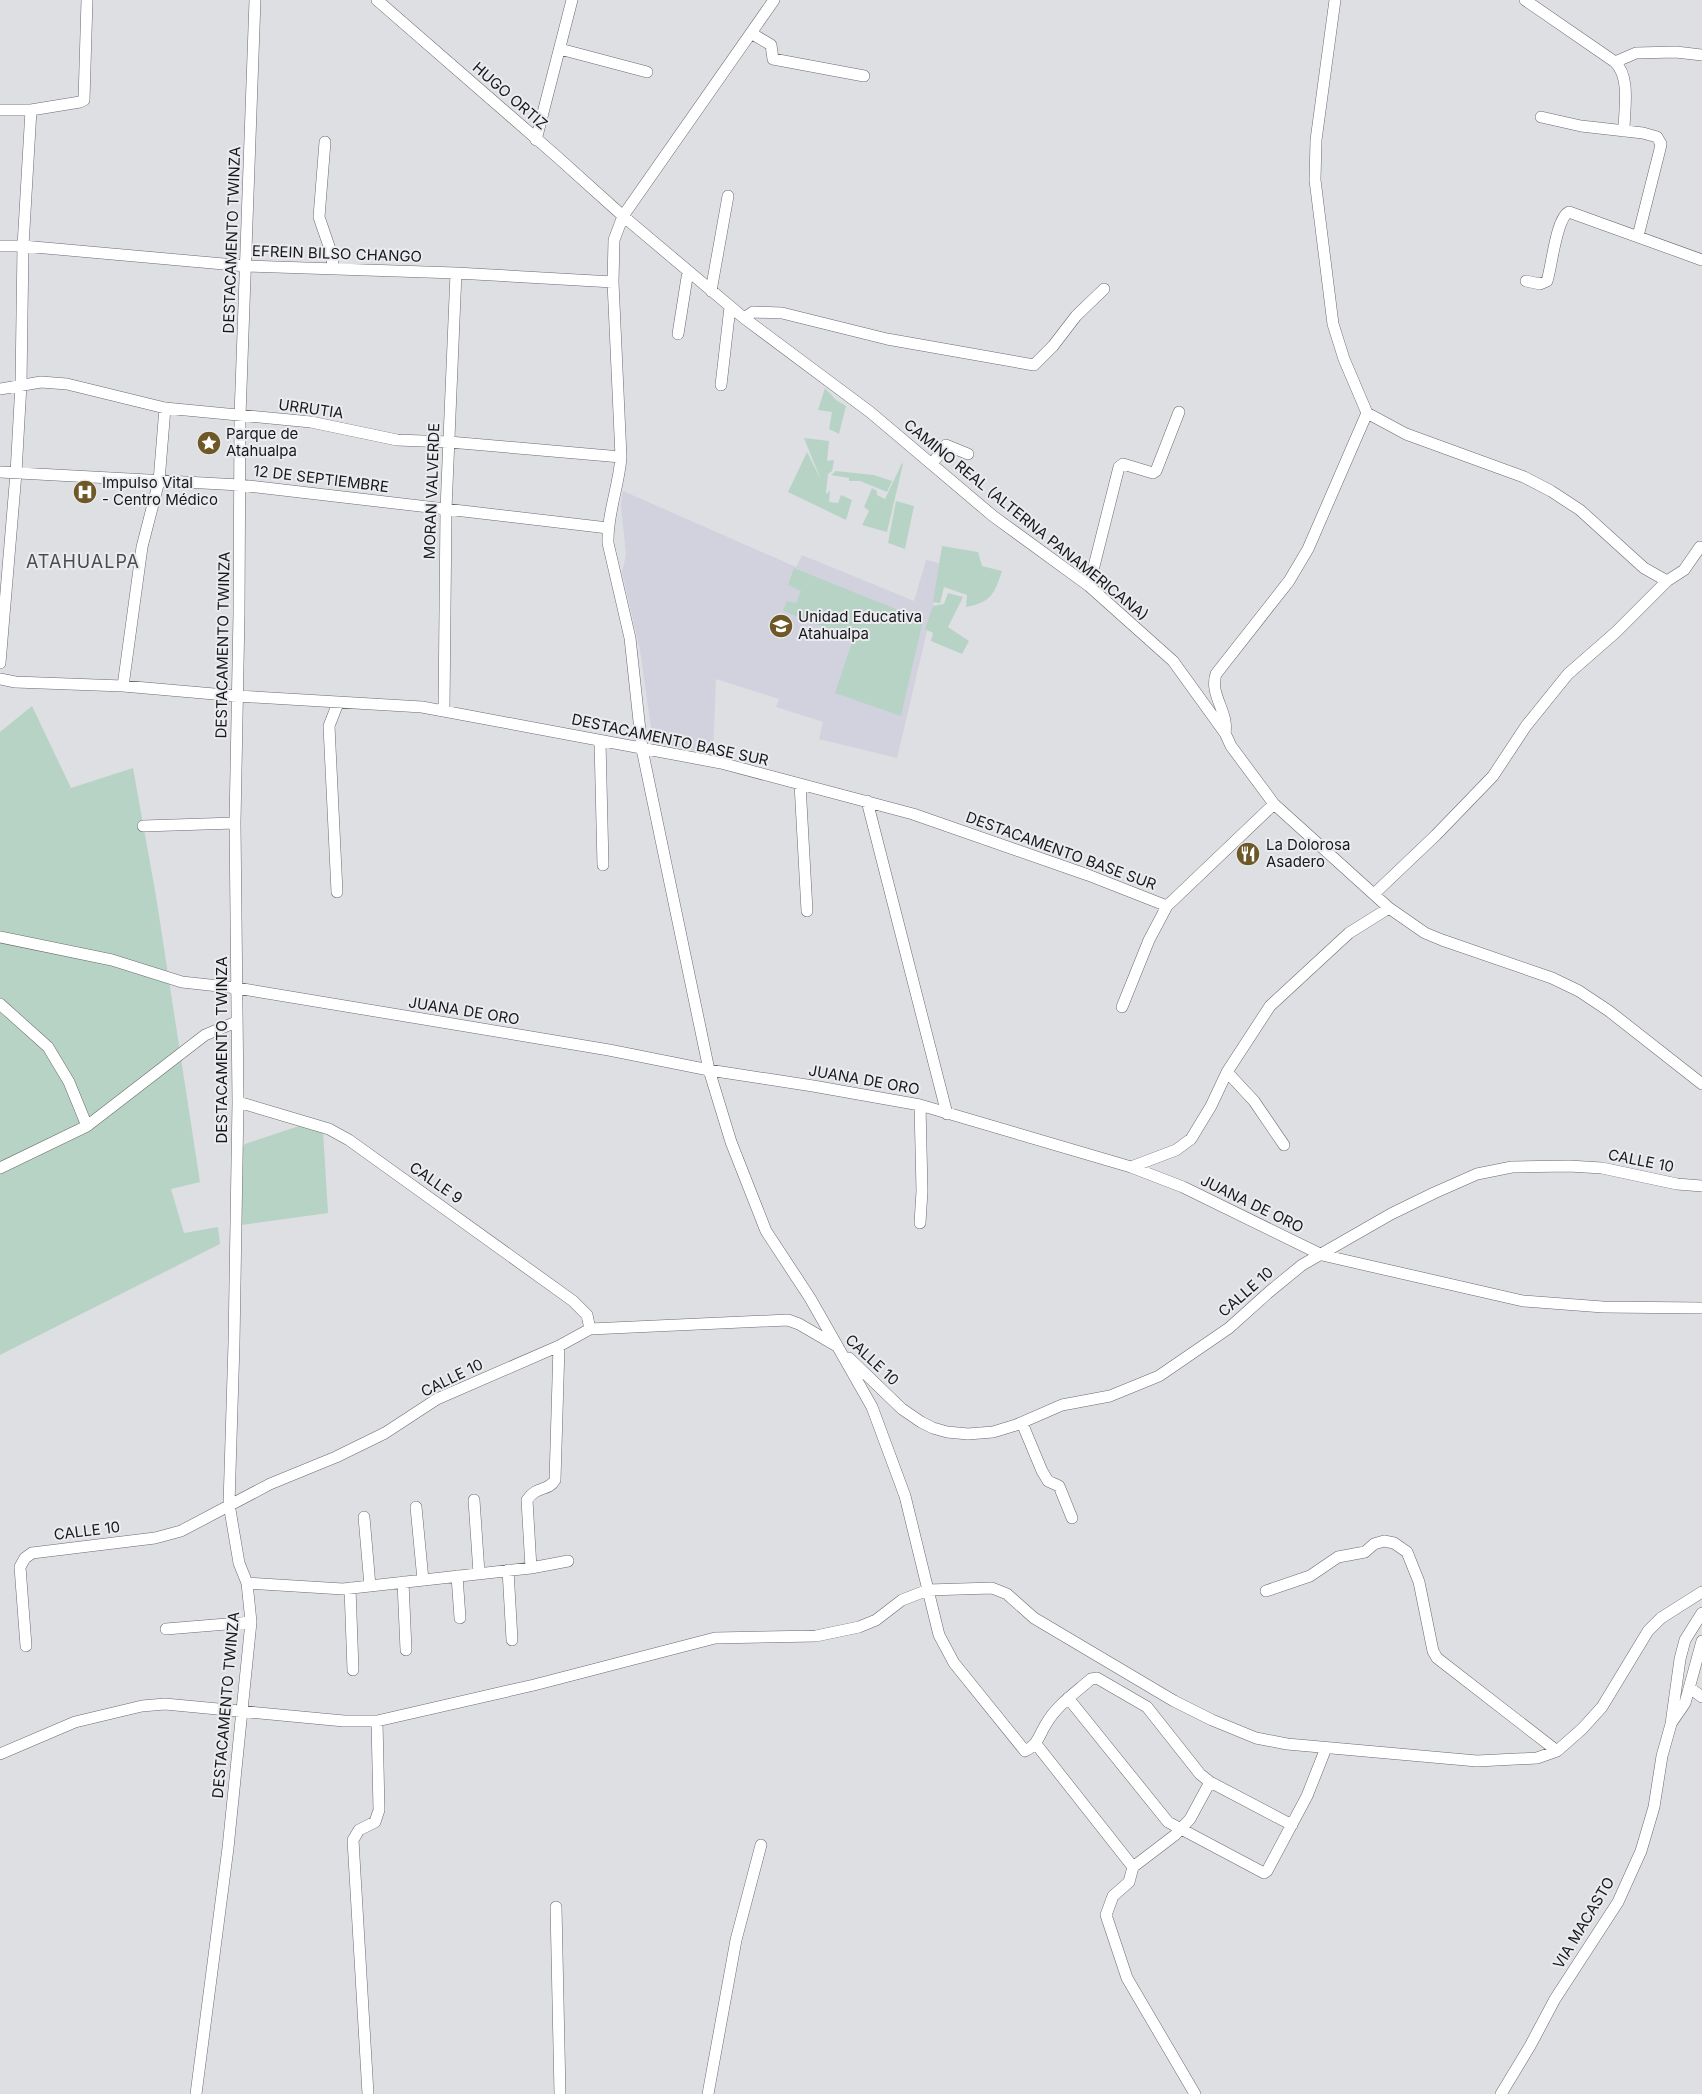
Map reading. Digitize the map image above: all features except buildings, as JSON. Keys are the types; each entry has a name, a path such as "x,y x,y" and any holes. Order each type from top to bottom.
{"street":[{"path":"0,110 31,110 84,100 86,95 87,0"},
{"name":"DESTACAMENTO TWINZA","path":"196,2094 243,1712 251,1622 247,1583 239,1563 229,1504 238,1102 235,823 240,416 254,0"},
{"name":"HUGO ORTIZ","path":"377,0 623,216"},
{"path":"536,140 572,0"},
{"path":"774,0 623,216 614,240 613,282 621,457 620,471 608,528 608,543 630,638 642,749 709,1070 731,1142 766,1231 810,1298 835,1345 872,1407 905,1496 939,1635 954,1664 1024,1750 1036,1744 1046,1723 1068,1698 1091,1679 1097,1678 1147,1707 1200,1774 1210,1782 1292,1825"},
{"path":"1335,0 1316,140 1315,180 1333,324 1344,359 1367,413 1406,434 1524,477 1551,491 1580,510 1644,568 1667,582"},
{"path":"1525,0 1621,67 1624,78 1624,131"},
{"path":"751,33 771,45 773,59 864,76"},
{"path":"560,49 647,72"},
{"path":"1615,62 1636,53 1676,52 1702,56"},
{"path":"0,664 16,473 21,384 23,246 31,110"},
{"path":"1541,117 1580,126 1657,137 1661,144 1638,236"},
{"path":"325,142 319,217 332,255 333,269"},
{"path":"711,291 728,196"},
{"path":"1526,281 1540,284 1547,281 1560,225 1566,213 1575,214 1702,260"},
{"name":"CAMINO REAL (ALTERNA PANAMERICANA)","path":"623,216 744,318 870,412 993,516 1089,586 1173,661 1225,733 1231,746 1274,804 1389,908 1425,932 1442,940 1552,978 1579,991 1609,1011 1702,1084"},
{"name":"EFREIN BILSO CHANGO","path":"0,246 23,246 246,266 456,273 613,282"},
{"path":"678,334 688,271"},
{"name":"MORAN VALVERDE","path":"444,710 446,509 456,273"},
{"path":"744,318 753,312 782,313 887,339 1034,365 1053,346 1076,316 1104,289"},
{"path":"722,385 730,306"},
{"name":"URRUTIA","path":"0,389 41,382 67,384 165,408 311,422 397,440 448,442 621,457"},
{"path":"123,686 142,547 159,481 165,408"},
{"path":"1089,586 1119,467 1123,464 1153,473 1156,471 1179,412"},
{"path":"1225,733 1225,719 1214,691 1213,683 1216,674 1289,581 1299,565 1308,549 1367,413"},
{"path":"932,464 946,445 968,454"},
{"name":"12 DE SEPTIEMBRE","path":"0,472 240,485 608,528"},
{"path":"1374,894 1436,835 1493,776 1526,726 1568,674 1667,582 1684,570 1700,547"},
{"name":"DESTACAMENTO BASE SUR","path":"0,679 15,682 123,686 338,703 422,706 721,763 913,814 1088,875 1167,906 1274,804"},
{"path":"337,892 329,726 338,703"},
{"path":"600,740 603,865"},
{"path":"800,784 807,912"},
{"path":"867,801 947,1114"},
{"path":"143,826 235,823"},
{"path":"1122,1008 1149,940 1167,906"},
{"path":"1132,1167 1176,1150 1191,1139 1211,1106 1227,1072 1270,1006 1349,933 1389,908"},
{"name":"JUANA DE ORO","path":"0,937 112,960 182,982 237,988 609,1050 709,1070 920,1105 1132,1167 1183,1187 1322,1255 1523,1301 1603,1307 1702,1308"},
{"path":"0,1004 48,1047 69,1082 87,1126"},
{"path":"0,1168 87,1126 205,1035 236,1022"},
{"path":"1227,1072 1254,1102 1284,1145"},
{"name":"CALLE 9","path":"238,1102 329,1129 349,1140 573,1301 587,1315 590,1329"},
{"path":"920,1105 920,1223"},
{"name":"CALLE 10","path":"26,1646 20,1567 25,1558 32,1553 168,1536 181,1531 279,1479 336,1457 385,1433 438,1399 559,1346 590,1329 788,1320 799,1324 835,1345 902,1409 933,1428 968,1434 992,1432 1022,1423 1062,1405 1110,1396 1159,1376 1229,1328 1302,1265 1391,1214 1434,1192 1477,1174 1512,1167 1552,1165 1602,1168 1677,1184 1702,1186"},
{"path":"531,1568 527,1500 532,1492 547,1488 555,1480 559,1346"},
{"path":"1022,1423 1042,1471 1048,1480 1059,1486 1072,1518"},
{"path":"474,1500 479,1573"},
{"path":"416,1507 423,1580"},
{"path":"364,1517 370,1586"},
{"path":"1266,1591 1310,1576 1338,1557 1365,1552 1374,1544 1384,1541 1402,1547 1407,1552 1419,1582 1433,1651 1437,1658 1556,1751"},
{"path":"247,1583 350,1588 531,1568 568,1561"},
{"path":"508,1570 512,1640"},
{"path":"458,1576 460,1618"},
{"path":"403,1582 406,1650"},
{"path":"350,1588 353,1670"},
{"path":"0,1754 75,1722 142,1706 165,1704 344,1721 377,1721 534,1686 715,1638 816,1636 859,1627 876,1620 902,1600 928,1590 992,1588 1000,1590 1034,1618 1174,1700 1212,1720 1256,1738 1287,1744 1477,1761 1536,1758 1556,1751 1582,1729 1602,1708 1648,1631 1661,1618 1702,1592"},
{"name":"VIA MACASTO","path":"1501,2094 1530,2046 1555,1998 1618,1902 1641,1851 1654,1807 1662,1756 1671,1724 1680,1660 1685,1640 1702,1612"},
{"path":"166,1629 251,1622"},
{"path":"1671,1724 1685,1703 1702,1641"},
{"path":"1690,1688 1702,1697"},
{"path":"1068,1698 1168,1822 1264,1873 1268,1872 1307,1796 1326,1748"},
{"path":"368,2094 353,1840 359,1830 375,1822 379,1810 377,1721"},
{"path":"1036,1744 1133,1867"},
{"path":"1195,2094 1127,1978 1106,1915 1113,1896 1131,1880 1133,1867 1190,1819 1210,1782"},
{"path":"708,2094 736,1940 761,1845"},
{"path":"556,1907 560,2094"}],"shaded area":[{"name":"Unidad Educativa Atahualpa","path":"623,491 796,567 802,555 914,601 926,560 943,564 897,758 819,739 823,722 776,707 779,699 716,679 713,754 653,742 640,650 622,572 626,555 621,505"}],"green space":[{"path":"825,388 836,400 846,406 839,434 829,429 832,412 818,410"},
{"path":"804,438 829,441 827,461 834,460 832,471 828,474 826,492 827,494 830,490 829,502 838,503 841,495 852,500 846,520 788,492 807,452 821,480"},
{"path":"902,463 887,532 862,525 869,511 864,507 872,488 877,491 877,495 885,499"},
{"path":"836,471 874,475 892,481 887,492 860,481 849,481 849,478 831,475"},
{"path":"896,501 914,506 905,549 888,543"},
{"path":"942,546 978,552 982,566 1002,571 991,596 981,603 966,607 967,595 944,587 940,603 933,602"},
{"path":"794,568 923,620 901,716 835,693 853,639 783,611 787,601 796,603 801,591 788,585"},
{"path":"948,593 963,597 948,627 969,641 962,654 931,641 933,633 925,629 933,606 944,604"},
{"path":"32,706 71,788 133,768 156,896 200,1182 171,1189 184,1233 218,1227 220,1244 0,1355 0,732"},
{"path":"305,1124 323,1131 328,1213 241,1225 240,1152 245,1144"}],"place":[{"name":"Parque de Atahualpa","path":"209,443"},
{"name":"Impulso Vital - Centro Médico","path":"85,492"},
{"name":"Unidad Educativa Atahualpa","path":"781,626"},
{"name":"La Dolorosa Asadero","path":"1248,854"}],"district":[{"name":"ATAHUALPA","path":"83,562"}]}
